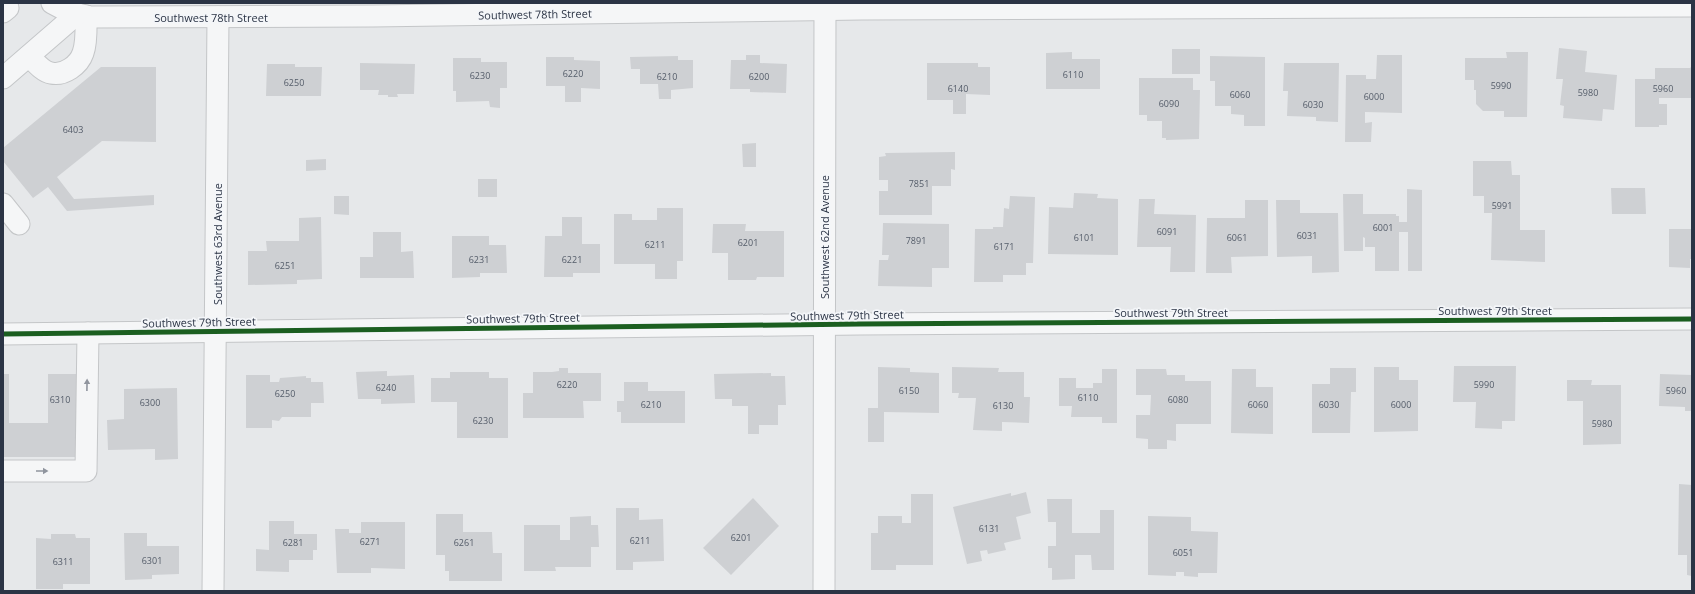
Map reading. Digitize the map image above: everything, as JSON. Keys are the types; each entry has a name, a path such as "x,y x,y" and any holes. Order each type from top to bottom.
{"street":[{"path":"3,12 8,8 4,3"},
{"name":"Southwest 78th Street","path":"52,3 82,15 373,9 825,6 1692,6"},
{"name":"Southwest 62nd Avenue","path":"824,591 825,6"},
{"name":"Southwest 63rd Avenue","path":"214,591 216,331 226,12"},
{"path":"3,78 82,15"},
{"path":"29,56 41,67 52,74 59,74 72,68 83,54 82,15"},
{"path":"3,204 19,224"},
{"name":"Southwest 79th Street","path":"3,334 824,325 1692,319"},
{"path":"3,471 86,471 88,333"}],"building":[{"path":"1559,48 1587,51 1585,72 1617,75 1614,110 1603,109 1602,121 1563,118 1564,106 1560,105 1563,79 1556,79"},
{"path":"1172,49 1200,49 1200,74 1172,74"},
{"path":"1072,52 1072,59 1100,59 1100,89 1046,89 1046,53"},
{"path":"1506,52 1528,52 1527,117 1504,117 1504,111 1483,111 1476,104 1474,80 1465,80 1465,58 1507,58"},
{"path":"746,55 760,55 760,63 787,64 786,93 750,92 750,89 730,89 731,60 746,60"},
{"path":"1377,55 1402,55 1402,113 1365,112 1365,123 1372,122 1371,142 1345,142 1346,75 1366,75 1366,79 1376,79"},
{"path":"678,56 678,60 693,60 693,88 671,90 671,99 659,99 658,84 640,84 640,69 631,69 630,57"},
{"path":"1210,56 1265,57 1265,126 1244,126 1244,115 1231,114 1231,106 1215,106 1215,81 1210,81"},
{"path":"546,57 574,57 574,60 600,61 600,89 581,88 581,102 565,102 565,86 546,86"},
{"path":"453,58 481,58 481,62 507,62 507,88 500,88 500,108 490,107 489,101 456,102 456,91 453,91"},
{"path":"360,63 415,64 414,94 397,94 398,97 388,97 388,95 378,95 379,90 360,90"},
{"path":"927,63 978,63 978,67 990,67 990,95 966,94 966,114 953,114 953,100 927,100"},
{"path":"1284,63 1339,63 1338,122 1316,121 1316,117 1287,116 1288,91 1283,91"},
{"path":"267,64 295,64 295,67 322,67 321,96 266,96"},
{"path":"1692,66 1692,98 1659,98 1659,104 1667,104 1667,125 1659,125 1659,127 1635,127 1635,79 1655,79 1655,68 1690,68"},
{"path":"101,67 156,67 156,142 102,141 57,177 74,199 154,195 154,205 67,211 48,187 33,198 3,161 3,148"},
{"path":"1139,78 1193,78 1193,90 1200,90 1199,139 1166,140 1166,138 1162,138 1162,121 1147,121 1147,115 1139,115"},
{"path":"756,143 756,167 743,167 742,144"},
{"path":"955,152 955,170 951,169 951,186 932,186 932,215 879,215 879,191 888,191 888,180 879,180 879,157 886,156 885,153"},
{"path":"326,159 326,170 306,171 306,160"},
{"path":"1473,161 1511,161 1512,175 1520,175 1520,230 1545,230 1545,262 1491,260 1492,213 1484,213 1484,196 1473,196"},
{"path":"478,179 497,179 497,197 478,197"},
{"path":"1611,188 1645,188 1646,214 1612,214"},
{"path":"1407,189 1422,190 1422,271 1408,271 1408,232 1399,232 1399,271 1375,271 1375,247 1365,247 1365,238 1363,237 1363,251 1344,251 1343,194 1363,194 1363,214 1396,214 1396,216 1399,216 1399,222 1407,222"},
{"path":"1074,193 1098,194 1097,198 1118,199 1118,255 1048,254 1049,207 1073,208"},
{"path":"334,196 349,196 349,215 334,214"},
{"path":"1010,196 1035,197 1033,263 1026,263 1026,275 1003,275 1003,282 974,282 975,229 993,229 993,227 1003,227 1004,208 1009,209"},
{"path":"1139,199 1155,199 1154,214 1196,215 1195,272 1170,272 1171,247 1137,247"},
{"path":"1245,200 1268,200 1268,256 1231,257 1232,273 1206,273 1207,218 1245,218"},
{"path":"1276,200 1300,200 1300,213 1338,213 1339,272 1312,273 1312,256 1277,257"},
{"path":"657,208 683,208 683,261 677,261 677,279 655,279 655,264 614,264 614,214 632,214 632,220 657,220"},
{"path":"321,217 322,279 297,280 297,284 248,285 248,251 267,251 266,241 299,241 299,218"},
{"path":"562,217 582,217 582,244 600,244 600,273 573,273 573,277 544,277 545,236 562,236"},
{"path":"883,223 949,224 949,268 932,268 932,287 878,286 879,260 888,260 889,255 882,255"},
{"path":"713,224 746,224 745,231 784,231 784,277 757,277 756,280 728,280 728,253 712,253"},
{"path":"1669,229 1692,229 1692,259 1690,259 1690,268 1669,267"},
{"path":"373,232 401,232 401,252 413,251 414,278 360,278 360,257 373,257"},
{"path":"452,236 489,236 489,245 506,245 507,273 480,273 480,277 452,278"},
{"path":"1454,366 1516,366 1515,421 1502,421 1502,429 1475,428 1476,402 1453,402"},
{"path":"878,367 910,368 910,372 939,373 939,413 884,412 884,442 868,442 868,408 878,408"},
{"path":"952,367 999,368 998,372 1024,372 1024,397 1030,397 1029,423 1002,422 1002,431 973,430 976,398 958,398 959,393 952,393"},
{"path":"1374,367 1399,367 1399,380 1418,380 1418,431 1374,432"},
{"path":"559,368 568,368 568,373 601,373 601,401 583,401 584,418 523,418 523,393 533,393 533,372 559,371"},
{"path":"1330,368 1356,368 1356,392 1351,392 1350,433 1312,433 1312,384 1330,384"},
{"path":"1102,369 1117,369 1117,423 1102,423 1102,417 1071,417 1072,406 1059,406 1059,378 1076,378 1076,388 1093,388 1093,383 1102,383"},
{"path":"1136,369 1166,369 1167,375 1185,375 1185,381 1211,381 1211,424 1176,424 1176,441 1167,440 1167,449 1148,449 1148,439 1136,438 1136,415 1150,415 1151,395 1136,395"},
{"path":"1232,369 1256,369 1256,387 1273,387 1273,434 1231,433"},
{"path":"387,371 387,376 414,375 415,403 381,404 381,399 358,399 356,372"},
{"path":"450,372 489,372 489,378 508,378 508,438 457,438 457,402 431,402 431,378 450,378"},
{"path":"771,373 771,376 785,376 786,405 778,405 778,425 759,425 759,434 748,434 748,406 732,406 732,399 715,399 714,374"},
{"path":"3,374 9,374 9,423 48,423 48,374 82,374 83,457 3,457"},
{"path":"1660,374 1692,375 1692,411 1685,411 1685,407 1659,406"},
{"path":"246,375 270,375 270,382 279,382 280,378 306,376 306,378 311,378 311,382 323,382 324,403 311,403 311,417 282,417 279,421 272,420 272,428 246,428"},
{"path":"1567,380 1592,380 1591,385 1621,385 1621,444 1583,445 1583,401 1567,401"},
{"path":"624,382 648,382 648,391 685,391 685,423 621,423 621,412 617,412 617,401 624,401"},
{"path":"177,388 178,459 155,460 155,449 108,450 107,420 124,419 124,389"},
{"path":"1679,484 1692,485 1692,576 1687,575 1687,555 1678,555"},
{"path":"1026,492 1031,513 1016,517 1021,539 1004,543 1006,550 988,554 987,550 980,551 982,561 967,564 953,507 1011,493 1011,496"},
{"path":"911,494 933,494 933,565 896,565 896,570 871,570 871,533 878,533 878,516 902,516 902,523 911,523"},
{"path":"753,498 779,526 731,575 703,548"},
{"path":"1047,499 1072,499 1072,533 1100,533 1100,510 1114,510 1114,570 1092,570 1091,555 1075,555 1075,579 1052,580 1052,568 1048,568 1048,546 1056,546 1056,522 1048,522"},
{"path":"616,508 639,508 639,520 663,519 664,561 633,562 633,570 616,570"},
{"path":"436,514 463,514 463,532 492,532 493,553 502,553 502,581 449,581 449,571 445,571 445,555 436,555"},
{"path":"591,516 591,525 598,525 599,547 591,547 591,567 555,567 556,571 524,571 524,525 560,525 560,540 570,540 570,517"},
{"path":"1148,516 1191,517 1191,531 1218,532 1217,573 1198,573 1198,577 1184,576 1184,572 1176,572 1176,576 1148,575"},
{"path":"269,521 294,521 294,534 317,534 317,550 313,550 313,560 289,560 289,572 256,571 256,549 269,550"},
{"path":"361,522 405,522 405,569 371,568 371,573 337,573 335,529 349,529 349,533 361,533"},
{"path":"124,533 147,533 147,546 179,546 179,574 152,575 152,579 125,580"},
{"path":"51,534 75,534 76,538 90,538 90,584 63,584 63,589 36,589 36,538 51,539"}],"cycle path":[{"path":"3,334 860,324 1692,319"}]}
